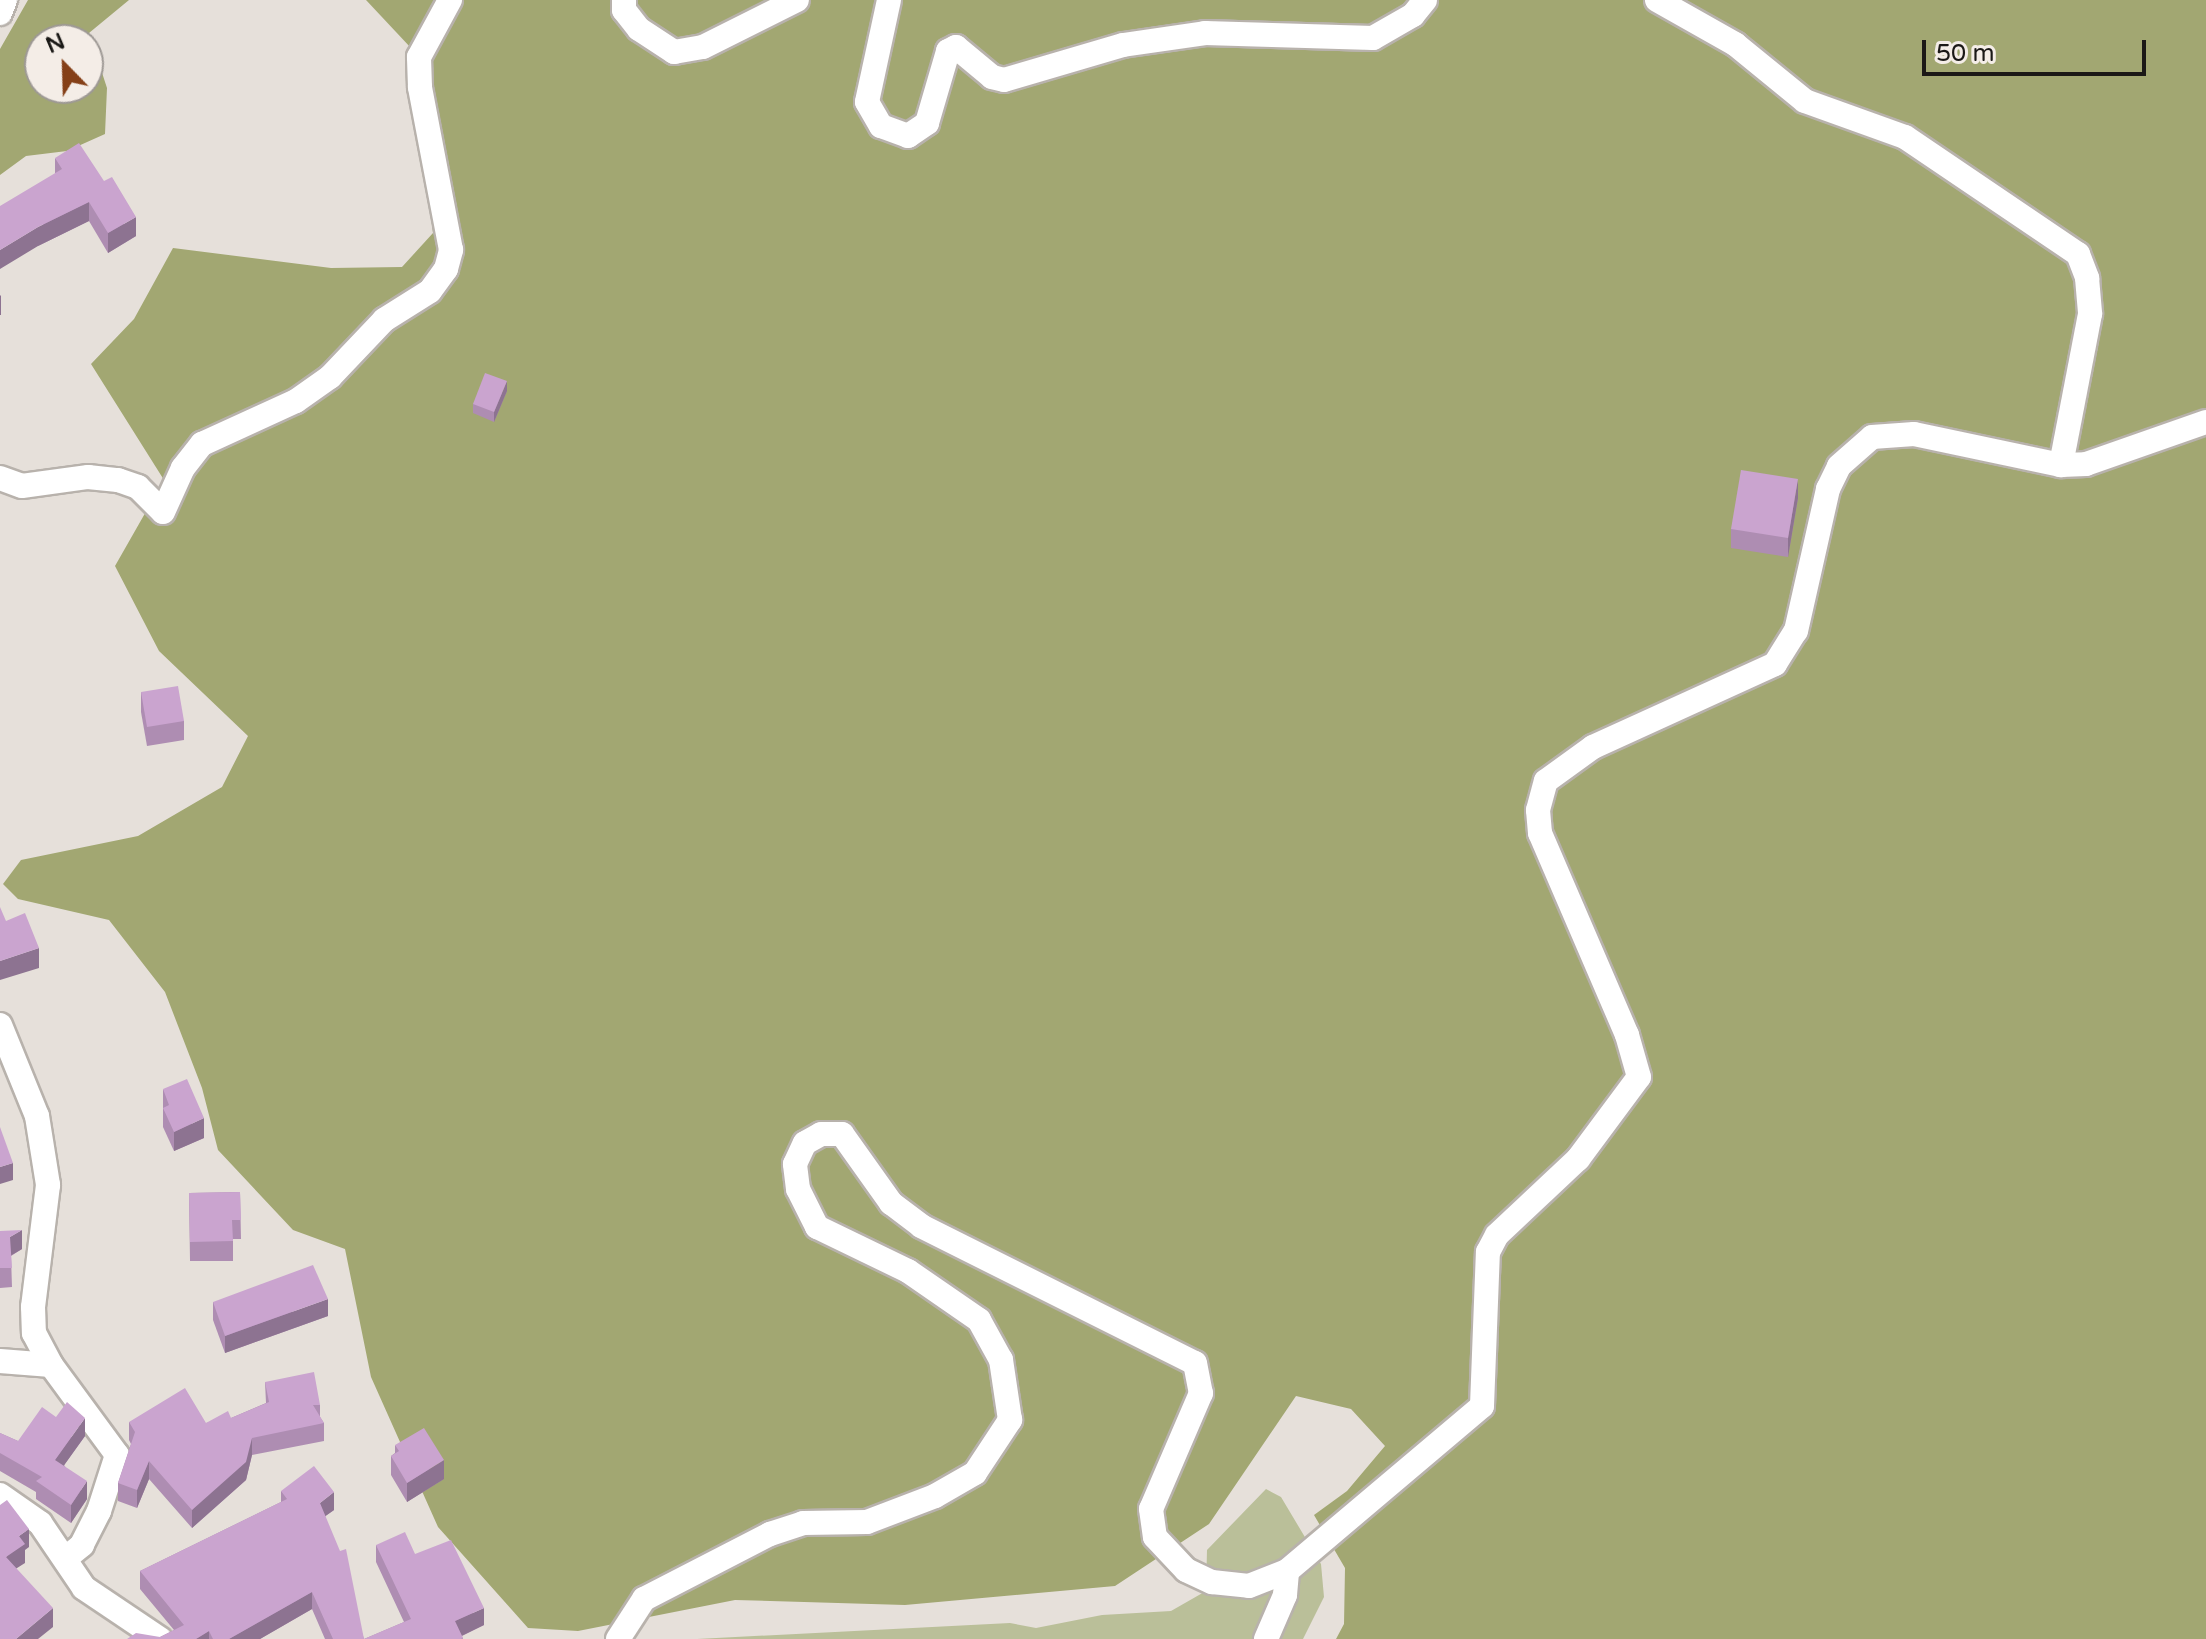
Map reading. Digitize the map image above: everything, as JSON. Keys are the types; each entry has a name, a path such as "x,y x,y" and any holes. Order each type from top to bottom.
{"street":[{"path":"0,13 5,0"},
{"path":"0,478 22,486 88,477 118,480 138,487 163,512 183,468 202,444 296,401 330,377 384,320 430,291 446,269 451,250 420,87 419,57 450,0"},
{"path":"624,0 624,10 639,29 674,52 703,47 797,0"},
{"path":"889,0 867,102 881,126 908,136 927,123 948,51 956,47 992,77 1004,80 1123,45 1205,33 1373,38 1413,15 1425,0"},
{"path":"1657,0 1735,44 1805,101 1905,137 2078,254 2090,314 2061,465"},
{"path":"618,1639 644,1599 770,1534 803,1523 867,1522 935,1496 975,1473 1010,1420 1001,1360 979,1320 908,1271 817,1227 798,1189 795,1164 805,1143 821,1134 842,1134 891,1203 921,1226 1195,1363 1201,1393 1151,1509 1155,1537 1186,1570 1212,1582 1249,1586 1287,1571 1482,1406 1488,1252 1497,1235 1578,1159 1639,1077 1627,1035 1540,833 1538,810 1546,781 1593,747 1775,664 1796,631 1828,489 1839,466 1872,437 1890,432 1949,439 2061,465 2086,464 2206,422"},
{"path":"0,1025 37,1116 42,1144 47,1205 33,1307 34,1333 51,1365 117,1455 99,1511 82,1545 66,1558"},
{"path":"0,1361 51,1365"},
{"path":"0,1495 40,1523 84,1588 160,1639"},
{"path":"1266,1639 1285,1595 1287,1571"}],"green space":[{"path":"28,0 129,0 100,24 24,24 24,104 104,104 104,79 107,88 105,134 67,151 26,156 0,175 0,49"},
{"path":"366,0 2206,0 2206,1639 1336,1639 1344,1624 1345,1568 1314,1515 1347,1491 1385,1446 1351,1409 1296,1396 1209,1524 1115,1586 905,1605 735,1600 578,1631 528,1628 438,1527 371,1377 345,1249 293,1230 218,1150 202,1088 165,992 109,920 18,899 3,884 21,860 138,836 222,787 248,736 159,651 115,566 164,480 91,364 134,319 173,248 331,268 402,267 433,233 423,149 426,64"},
{"path":"1266,1489 1281,1497 1321,1564 1324,1597 1303,1639 697,1639 1010,1623 1036,1628 1102,1615 1171,1611 1206,1591 1207,1550"}],"building":[{"path":"79,143 104,181 112,177 136,217 108,233 89,202 0,250 0,206 62,169 55,158"},
{"path":"485,373 507,381 494,412 473,404"},
{"path":"1741,470 1798,479 1788,538 1731,529"},
{"path":"178,686 184,721 147,727 141,692"},
{"path":"0,907 6,921 25,913 39,948 0,961"},
{"path":"187,1079 204,1118 174,1132 163,1108 169,1105 163,1089"},
{"path":"0,1127 13,1163 0,1167"},
{"path":"240,1192 241,1220 232,1220 233,1241 190,1242 189,1193"},
{"path":"22,1230 10,1237 12,1268 0,1268 0,1231"},
{"path":"313,1265 328,1299 225,1336 213,1302"},
{"path":"314,1372 320,1405 313,1405 324,1423 252,1438 246,1462 192,1510 149,1461 137,1490 118,1483 135,1432 129,1422 185,1388 206,1423 228,1411 231,1418 269,1402 265,1382"},
{"path":"67,1402 85,1418 55,1460 87,1481 71,1505 36,1481 42,1477 0,1453 0,1433 18,1441 42,1407 56,1417"},
{"path":"424,1428 444,1460 407,1483 391,1456 399,1451 395,1445"},
{"path":"314,1466 334,1492 320,1503 340,1551 346,1549 364,1639 333,1639 312,1592 229,1639 213,1639 209,1631 196,1639 127,1639 136,1633 160,1637 184,1625 140,1571 287,1499 281,1491"},
{"path":"7,1500 29,1529 19,1536 25,1544 6,1557 53,1608 16,1639 0,1639 0,1505"},
{"path":"405,1532 415,1554 451,1540 484,1608 455,1621 463,1638 364,1639 411,1619 376,1545"}]}
